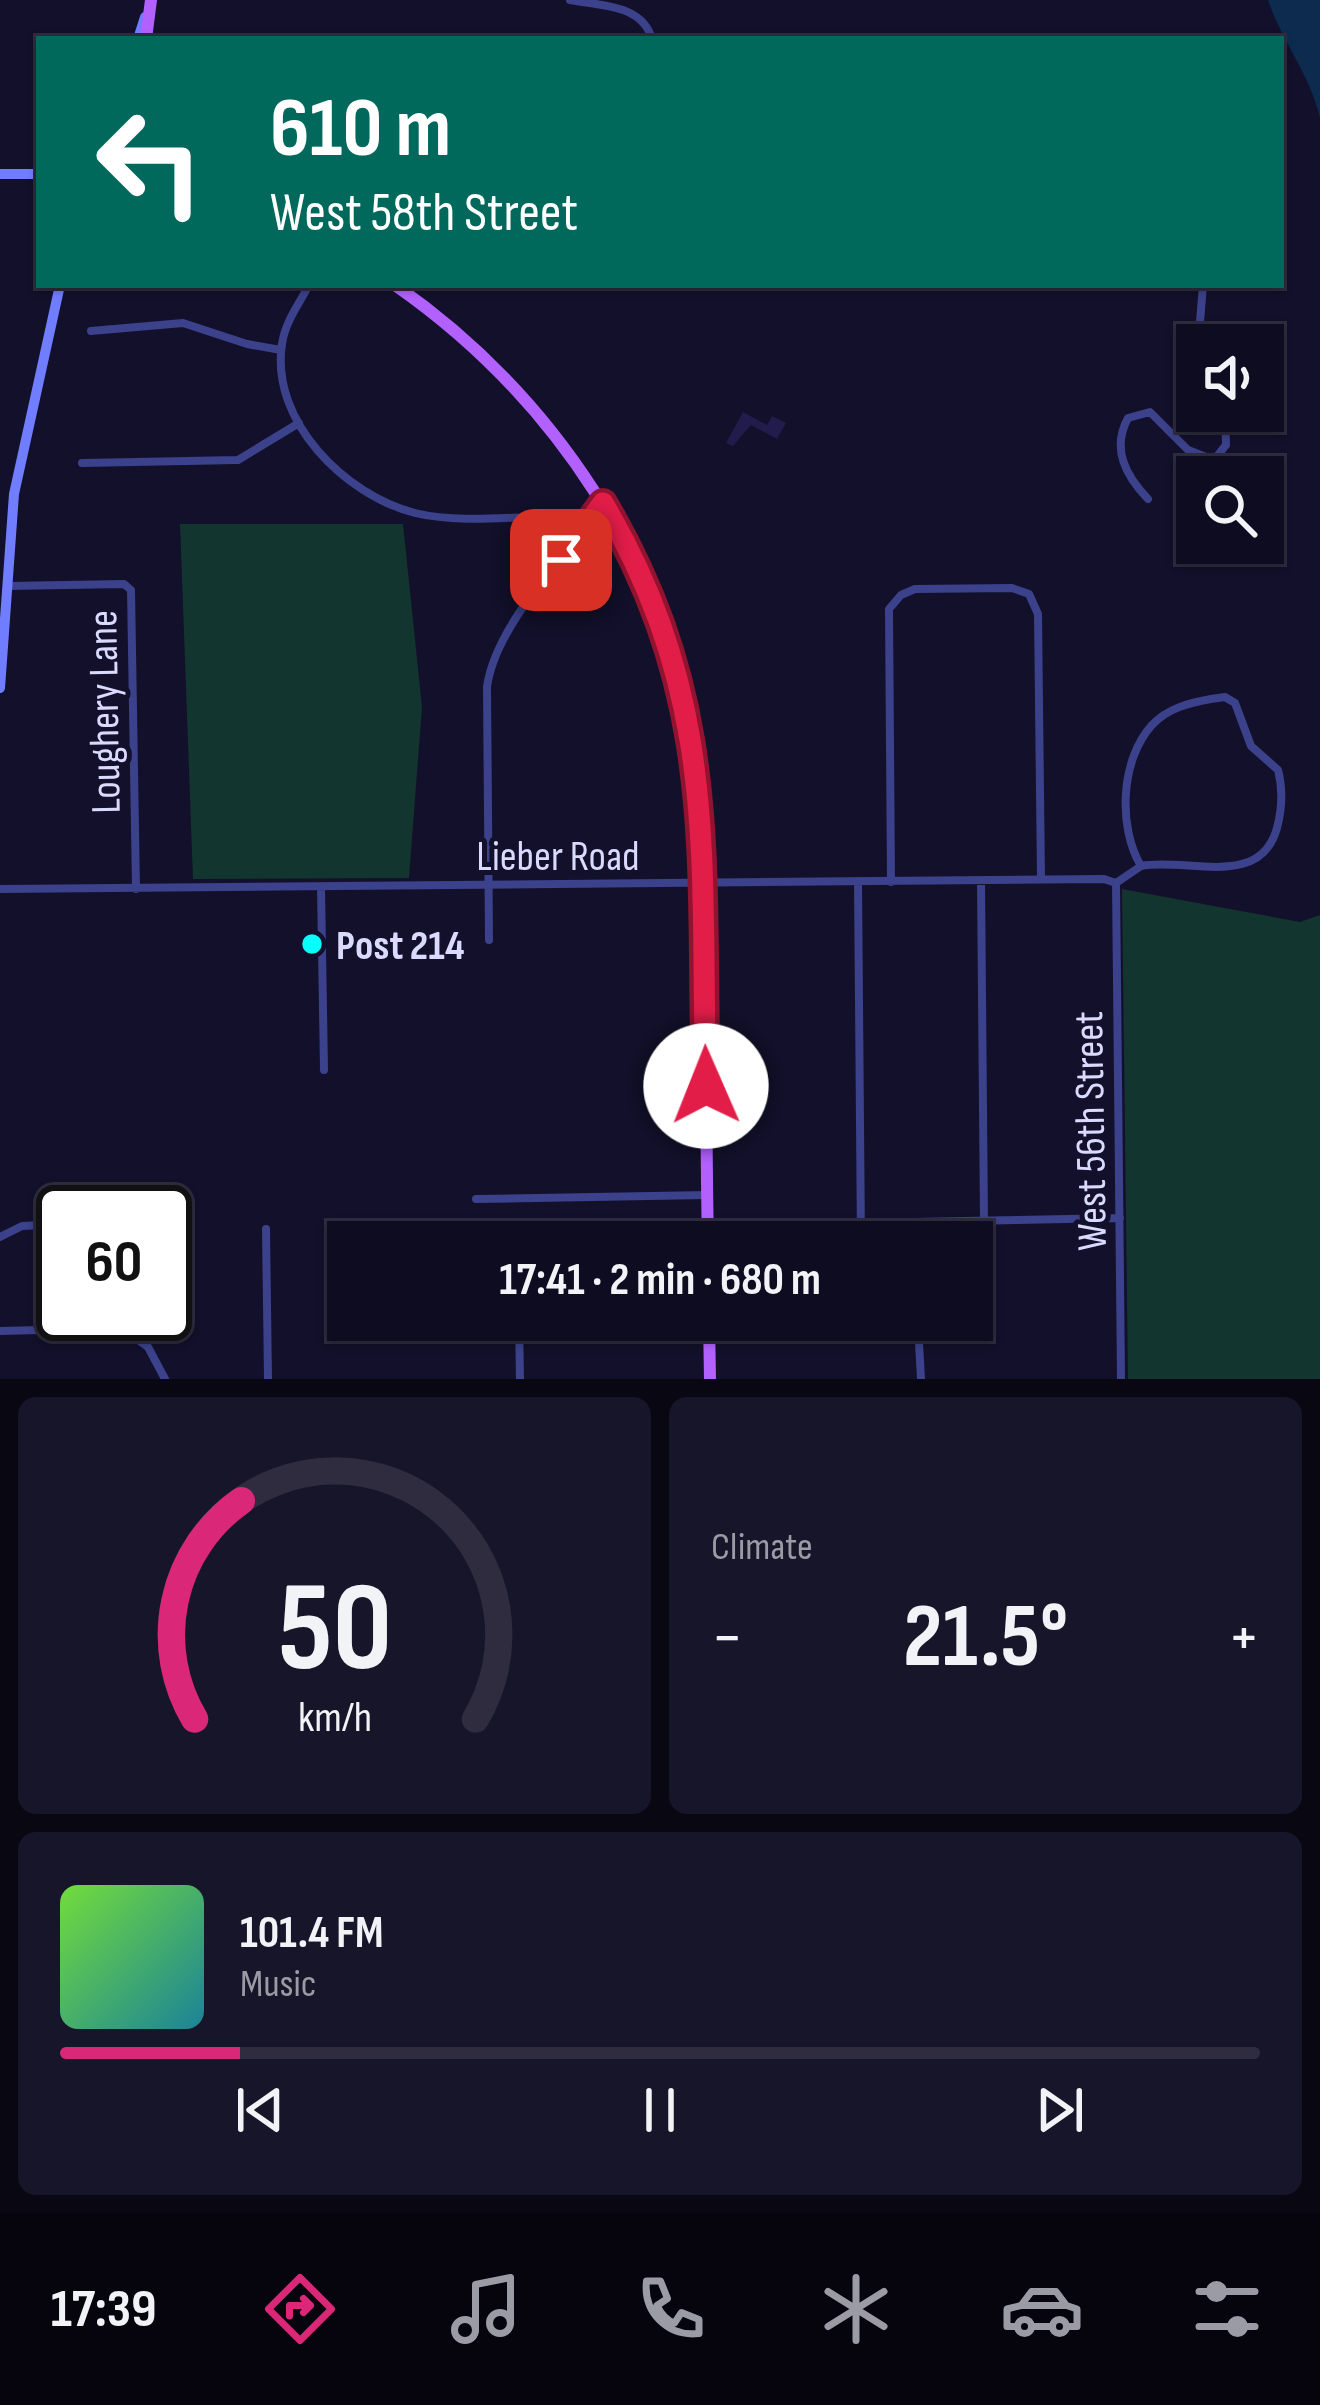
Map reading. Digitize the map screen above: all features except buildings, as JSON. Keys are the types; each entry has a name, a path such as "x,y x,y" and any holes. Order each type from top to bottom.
{"main road":[{"path":"399,288 511,382 555,434 603,503 654,605 680,686 698,770 705,884 708,1221"},
{"path":"709,1341 710,1379"}],"street":[{"path":"570,0 633,12 647,24 651,36"},
{"path":"0,174 36,174"},
{"path":"0,688 14,494 59,288"},
{"path":"307,288 286,325 281,350 286,394 299,423 342,475 401,508 439,517 564,515"},
{"path":"1201,324 1203,288"},
{"path":"92,331 183,322 281,350"},
{"path":"1148,499 1124,468 1120,437 1128,418 1136,412 1150,412 1188,450 1214,460 1226,445 1226,432"},
{"path":"82,463 238,460 299,423"},
{"path":"0,494 14,494"},
{"path":"489,940 488,688 492,663 508,631 603,503"},
{"name":"Loughery Lane","path":"7,586 126,584 132,591 136,889"},
{"path":"891,882 887,615 898,597 915,589 1015,588 1033,599 1038,614 1041,879"},
{"path":"1116,883 1141,866 1231,866 1261,856 1272,842 1280,816 1280,775 1251,746 1242,714 1231,700 1220,697 1172,710 1151,726 1140,743 1130,777 1126,835 1141,866"},
{"name":"Lieber Road","path":"0,889 1041,879 1116,883"},
{"path":"981,880 984,1221 1120,1218"},
{"path":"858,882 861,1221"},
{"name":"West 56th Street","path":"1116,883 1121,1379"},
{"path":"321,887 324,1070"},
{"path":"476,1199 707,1195"},
{"path":"0,1237 22,1226 36,1225"},
{"path":"266,1228 268,1379"},
{"path":"0,1331 36,1329"},
{"path":"140,1341 165,1379"},
{"path":"519,1341 520,1379"},
{"path":"918,1341 921,1379"}],"green space":[{"path":"180,524 403,524 422,707 409,878 193,879"},
{"path":"1122,889 1300,922 1320,915 1320,1379 1128,1379"}],"water":[{"path":"1268,0 1320,0 1320,118 1310,87"}],"place":[{"name":"Post 214","path":"312,944"}],"route":[{"path":"561,560 603,503 646,586 677,673 694,746 703,827 706,1086"}]}
